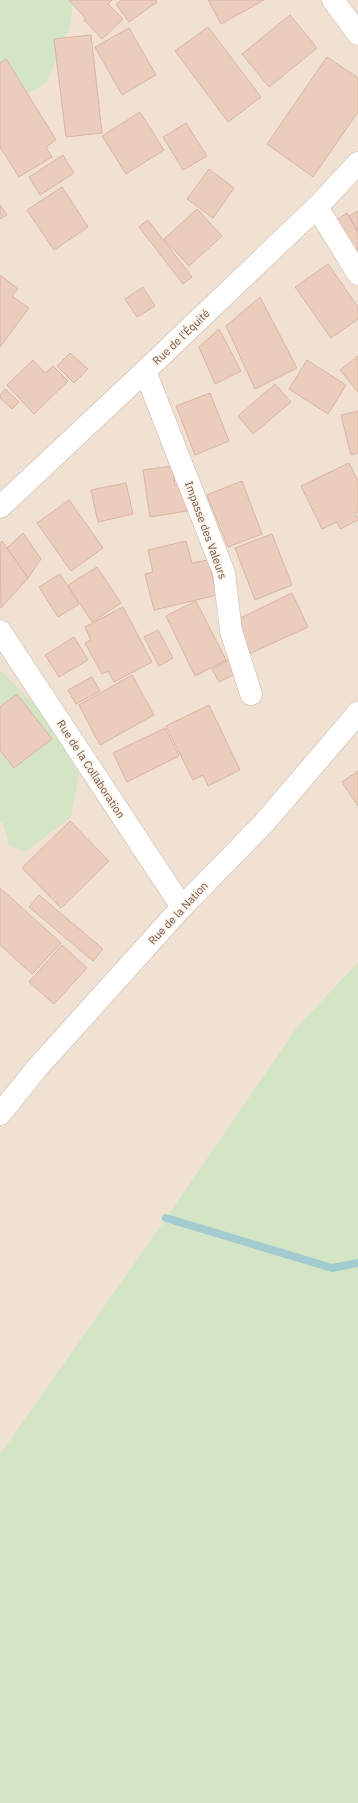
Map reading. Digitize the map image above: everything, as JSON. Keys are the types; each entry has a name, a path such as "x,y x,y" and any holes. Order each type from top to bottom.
{"street":[{"path":"332,0 358,34"},
{"name":"Rue de l'Équité","path":"0,507 317,207 358,163"},
{"path":"317,207 358,274"},
{"name":"Impasse des Valeurs","path":"145,371 224,573 231,631 250,694"},
{"name":"Rue de la Collaboration","path":"0,631 182,907"},
{"name":"Rue de la Nation","path":"0,1114 38,1067 182,907 264,822 358,713"}],"shaded area":[{"path":"0,0 358,0 358,962 297,1027 166,1218 0,1454"}],"green space":[{"path":"0,0 73,0 70,28 46,83 11,104 0,99"},
{"path":"0,670 48,718 79,774 71,817 25,852 9,845 3,823 0,822"},
{"path":"358,962 358,1803 0,1803 0,1454 166,1218 297,1027"}],"building":[{"path":"69,0 112,0 108,4 123,19 102,39 84,20 86,19"},
{"path":"121,0 156,0 157,2 129,22 116,4"},
{"path":"208,0 264,0 221,24"},
{"path":"290,15 317,48 269,87 242,54"},
{"path":"208,27 261,97 228,122 175,51"},
{"path":"129,28 156,75 122,95 95,47"},
{"path":"91,35 102,133 66,137 54,39"},
{"path":"327,57 358,78 358,112 313,177 267,144"},
{"path":"6,59 56,140 46,147 52,157 19,177 0,147 0,63"},
{"path":"140,112 164,150 126,174 102,136"},
{"path":"186,123 207,156 183,170 163,137"},
{"path":"63,155 74,173 40,195 29,177"},
{"path":"209,169 234,188 213,218 187,199"},
{"path":"62,187 88,227 54,250 27,210"},
{"path":"0,205 7,215 0,219"},
{"path":"197,209 222,236 189,266 164,239"},
{"path":"358,211 358,231 349,216"},
{"path":"347,213 358,233 358,257 335,221"},
{"path":"148,220 192,277 183,284 139,227"},
{"path":"328,264 358,307 358,319 331,338 295,287"},
{"path":"0,275 18,289 12,296 29,308 0,347"},
{"path":"143,287 155,306 137,317 125,299"},
{"path":"260,297 297,368 255,389 226,326"},
{"path":"219,329 241,371 215,384 199,347"},
{"path":"70,353 88,369 74,383 57,366"},
{"path":"358,356 358,392 340,370"},
{"path":"33,360 45,373 53,366 68,381 34,414 7,385"},
{"path":"307,360 346,385 328,414 289,389"},
{"path":"275,384 291,402 253,434 238,416"},
{"path":"5,389 19,402 12,409 0,398 0,395"},
{"path":"210,393 229,441 195,455 176,406"},
{"path":"358,411 358,453 351,455 341,415"},
{"path":"349,463 358,481 358,512 355,513 358,520 340,529 337,522 322,529 301,486"},
{"path":"172,466 175,485 183,484 187,511 150,517 143,470"},
{"path":"242,481 262,534 228,547 207,495"},
{"path":"126,483 133,514 98,522 91,490"},
{"path":"69,500 103,548 71,571 37,523"},
{"path":"23,533 41,559 28,578 7,548"},
{"path":"272,534 292,585 255,600 235,548"},
{"path":"2,541 28,578 1,608 0,543"},
{"path":"186,541 192,563 208,560 217,595 154,610 145,574 153,572 148,550"},
{"path":"97,567 121,603 92,622 68,585"},
{"path":"60,574 79,604 58,617 39,587"},
{"path":"292,593 308,627 249,654 234,621"},
{"path":"196,601 226,660 195,676 166,616"},
{"path":"123,607 152,662 114,682 108,671 102,674 85,643 91,640 85,627"},
{"path":"158,630 173,658 159,666 144,637"},
{"path":"74,637 88,660 59,677 45,655"},
{"path":"234,657 241,671 219,682 212,669"},
{"path":"132,675 154,715 100,745 79,705"},
{"path":"92,677 100,691 76,704 68,690"},
{"path":"17,694 52,739 14,768 0,750 0,707"},
{"path":"209,705 240,770 208,786 203,775 193,780 166,726"},
{"path":"165,728 179,756 127,782 113,753"},
{"path":"358,771 358,806 342,782"},
{"path":"70,821 109,861 61,908 22,868"},
{"path":"0,888 61,943 32,974 0,945"},
{"path":"39,895 103,949 93,961 29,907"},
{"path":"62,945 87,968 54,1004 29,982"}],"waterway":[{"path":"166,1218 332,1268 358,1263"}]}
